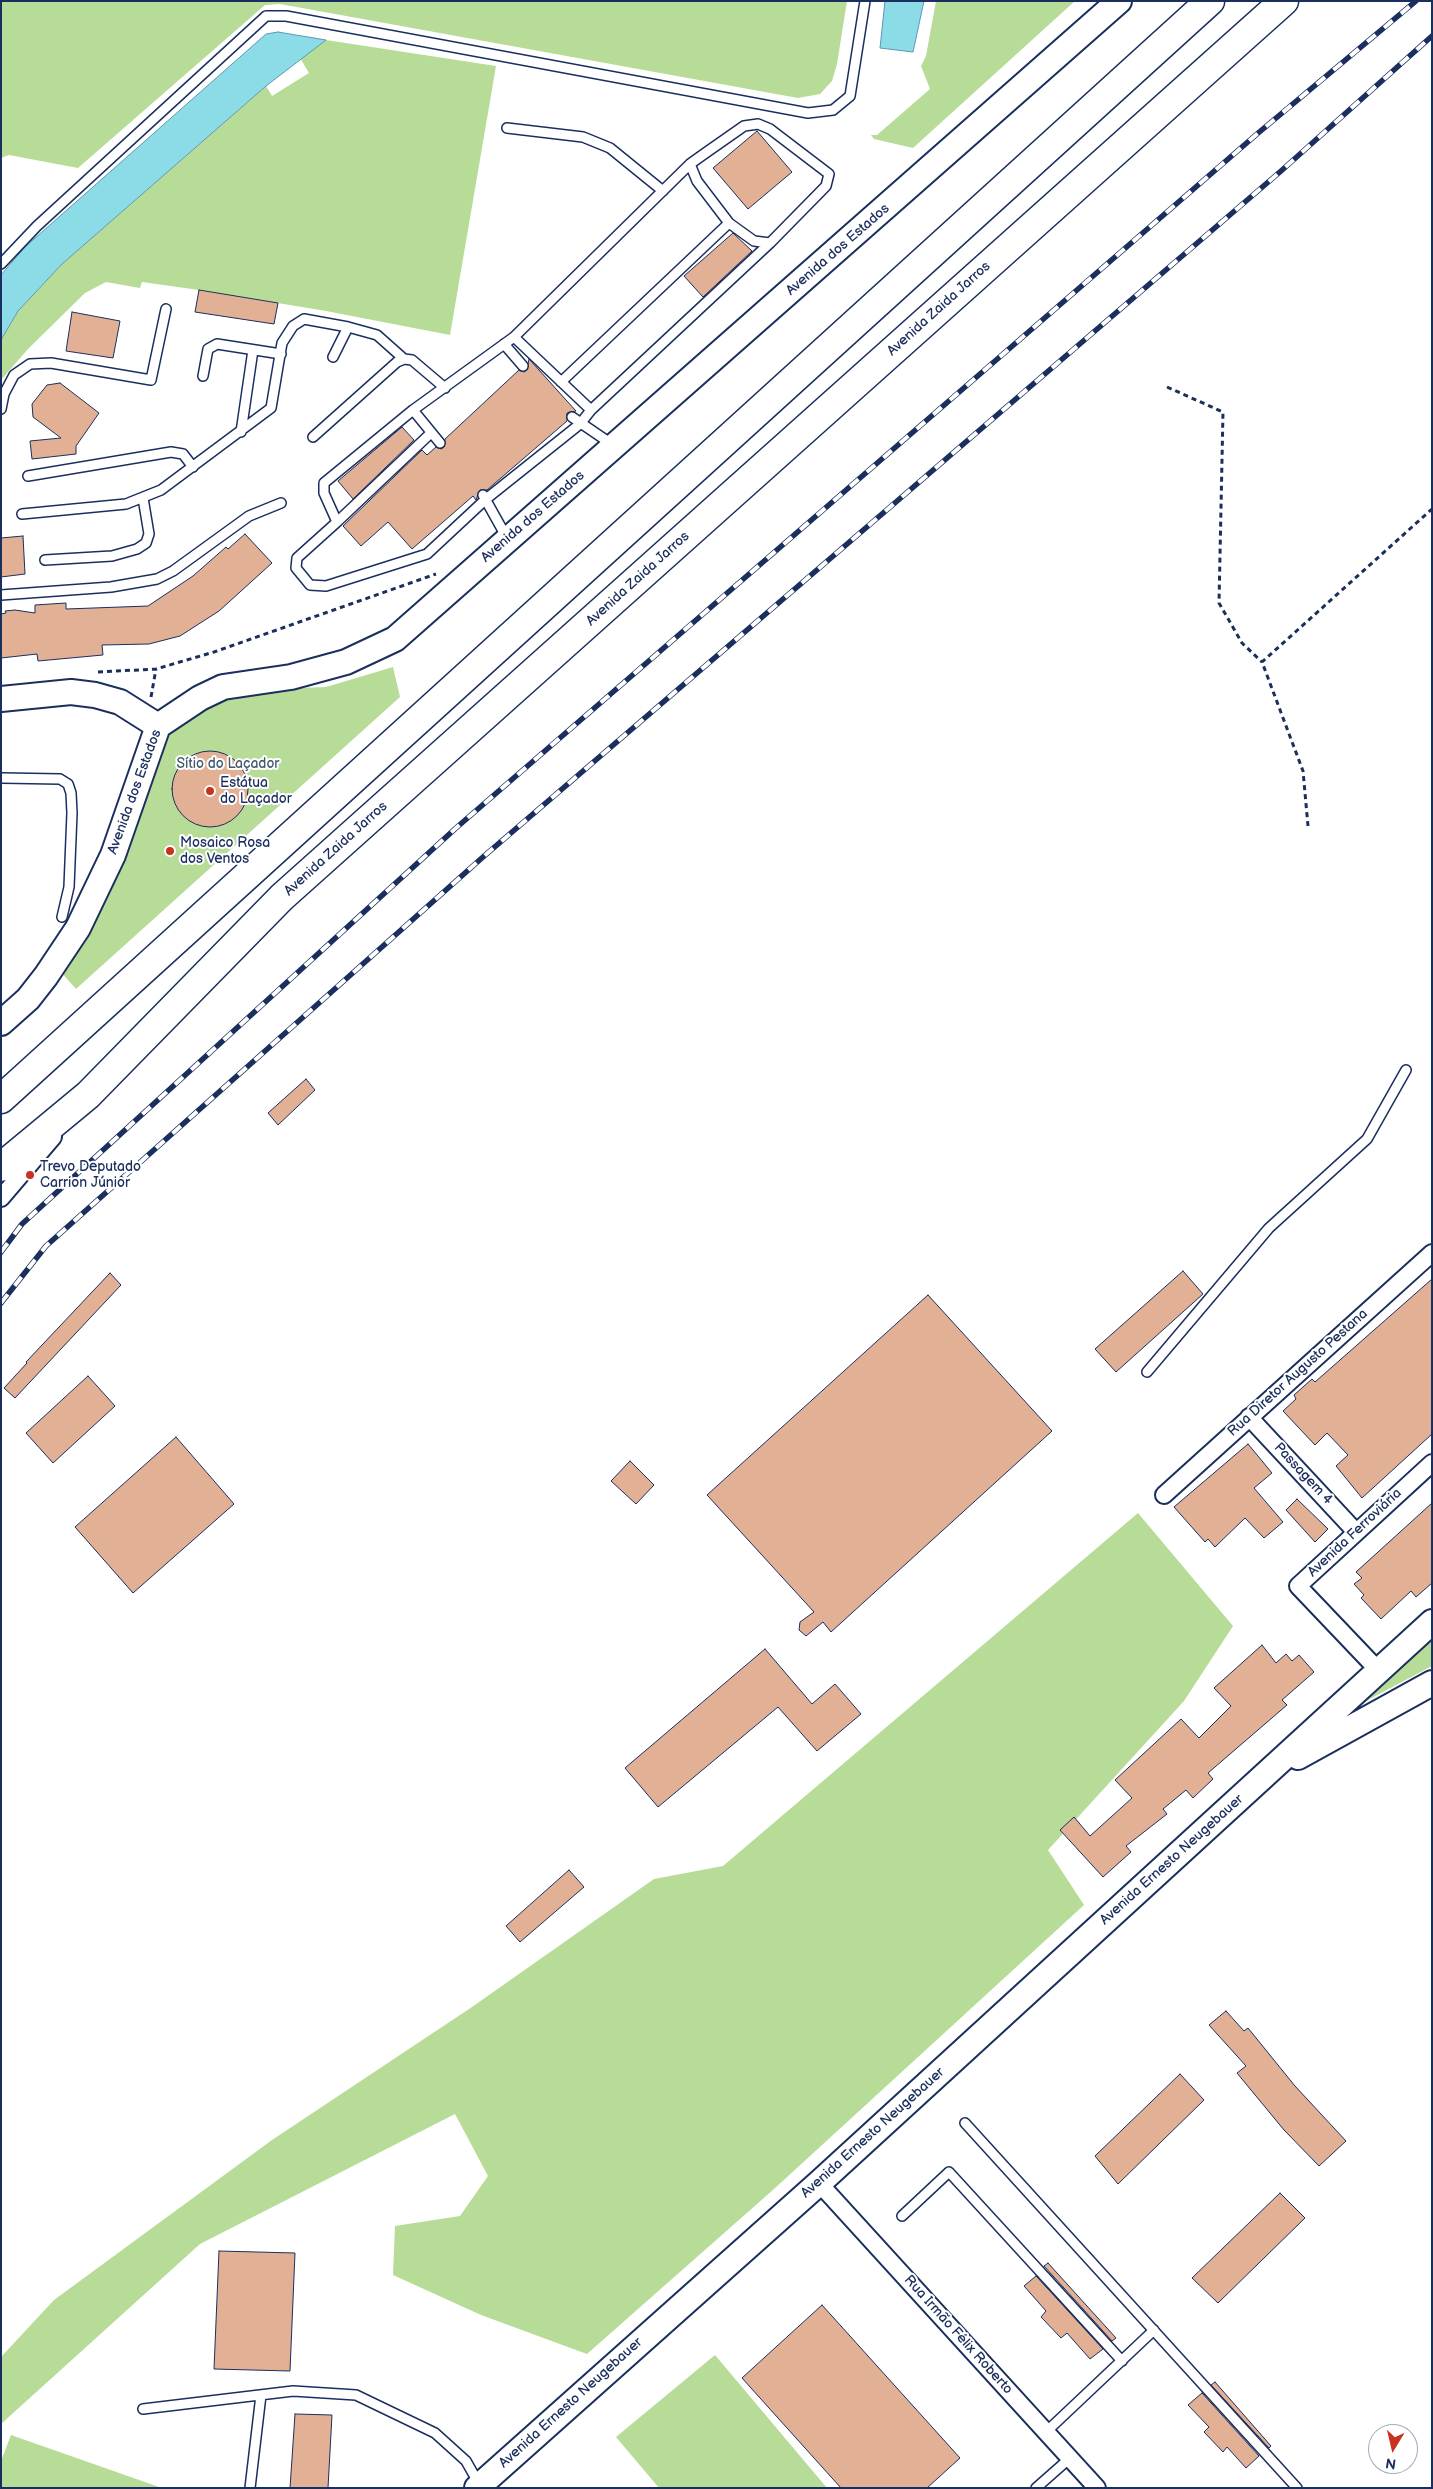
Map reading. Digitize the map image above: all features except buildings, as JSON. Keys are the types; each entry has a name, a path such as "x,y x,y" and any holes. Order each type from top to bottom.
{"highway":[{"path":"1,1099 1210,1"},
{"name":"Avenida Zaida Jarros","path":"1,1167 88,1095 282,897 1284,1"},
{"path":"1,1180 88,1095"}],"street":[{"name":"Avenida dos Estados","path":"1,1023 28,999 63,954 78,928 113,855 151,721 223,687 291,677 346,662 372,652 394,639 615,447 1119,1"},
{"path":"1,699 71,692 95,695 120,702 151,721"},
{"path":"1,1198 88,1095"},
{"name":"Rua Diretor Augusto Pestana","path":"1164,1495 1432,1253"},
{"name":"Passagem 4","path":"1249,1417 1356,1532"},
{"name":"Avenida Ferroviária","path":"1378,1670 1298,1586 1432,1463"},
{"name":"Avenida Ernesto Neugebauer","path":"478,2487 818,2183 1432,1622"},
{"name":"Avenida Ernesto Neugebauer","path":"1266,1774 1432,1683"},
{"name":"Rua Irmão Félix Roberto","path":"818,2183 1097,2488"}],"lane":[{"path":"1,264 37,226 266,16 286,16 808,113 833,110 850,96 865,1"},
{"path":"337,522 324,493 324,483 413,410 514,337 690,164 744,126 758,124 770,129 829,174 826,186 770,244 591,410 580,424 485,497 427,554 326,586 310,585 295,563 297,558 337,522 431,433"},
{"path":"507,128 583,137 601,144 610,148 663,190"},
{"path":"690,164 697,180 729,223 754,241 770,244"},
{"path":"561,382 729,223"},
{"path":"1,409 4,394 14,375 30,364 51,363 151,380 154,376 166,308"},
{"path":"22,514 126,504 161,490 271,408 282,343 293,326 304,319 348,326 377,335 404,359"},
{"path":"334,357 348,326"},
{"path":"514,337 591,410"},
{"path":"203,376 208,349 217,344 281,354"},
{"path":"504,344 523,366"},
{"path":"241,432 253,350"},
{"path":"313,437 397,362 404,359 412,360 445,388"},
{"path":"413,410 440,443"},
{"path":"572,417 615,447"},
{"path":"28,476 171,452 183,454 193,467"},
{"path":"485,497 507,539"},
{"path":"45,560 112,556 137,549 146,543 149,534 143,498"},
{"path":"1,595 111,587 157,579 180,566 249,516 281,503"},
{"path":"2,778 60,780 68,784 71,793 72,813 69,887 62,917"},
{"path":"1147,1372 1269,1228 1367,1139 1406,1070"},
{"path":"965,2123 1297,2488"},
{"path":"902,2216 949,2172 1122,2361"},
{"path":"1046,2432 1154,2330"},
{"path":"143,2409 293,2391 356,2395 435,2433 466,2462 478,2487"},
{"path":"250,2488 261,2395"},
{"path":"1036,2488 1070,2458"}],"path":[{"path":"1166,387 1223,412 1219,603 1242,643 1262,662 1303,770 1308,826"},
{"path":"1262,662 1432,509"},
{"path":"89,673 156,668 214,652 437,573"},
{"path":"151,721 150,708 156,668"}],"green space":[{"path":"1,1 847,1 837,64 832,81 820,94 798,98 280,4 265,5 78,168 9,155 1,158"},
{"path":"936,1 1075,1 913,148 874,139 871,135 877,135 930,89 921,66 926,56"},
{"path":"326,40 496,66 450,335 326,311 199,290 142,282 140,288 106,282 85,293 28,349 1,380 1,340 18,311 62,264 266,86 272,96 309,73 300,58"},
{"name":"Sítio do Laçador","path":"393,667 400,697 76,989 60,971 93,927 174,722 242,690 326,687"},
{"path":"1138,1513 1233,1626 1184,1701 1048,1850 1084,1905 774,2189 587,2354 481,2315 393,2275 395,2226 460,2216 488,2176 455,2114 200,2244 1,2424 1,2357 54,2300 272,2140 472,2007 654,1879 723,1866"},
{"path":"1432,1637 1432,1666 1364,1702"},
{"path":"715,2355 827,2488 659,2488 616,2437"},
{"path":"11,2435 162,2488 1,2488 1,2461"}],"water":[{"path":"885,1 924,1 913,52 880,48"},
{"path":"278,32 326,40 266,86 62,264 18,311 1,340 1,275 25,247 266,34"}],"railway":[{"path":"1,1252 22,1224 456,828 1257,134 1416,1"},
{"path":"1,1303 46,1246 483,857 1281,171 1432,36"}],"place":[{"name":"Estátua do Laçador","path":"210,791"},
{"name":"Mosaico Rosa dos Ventos","path":"170,851"},
{"name":"Trevo Deputado Carrion Júnior","path":"30,1175"}]}
